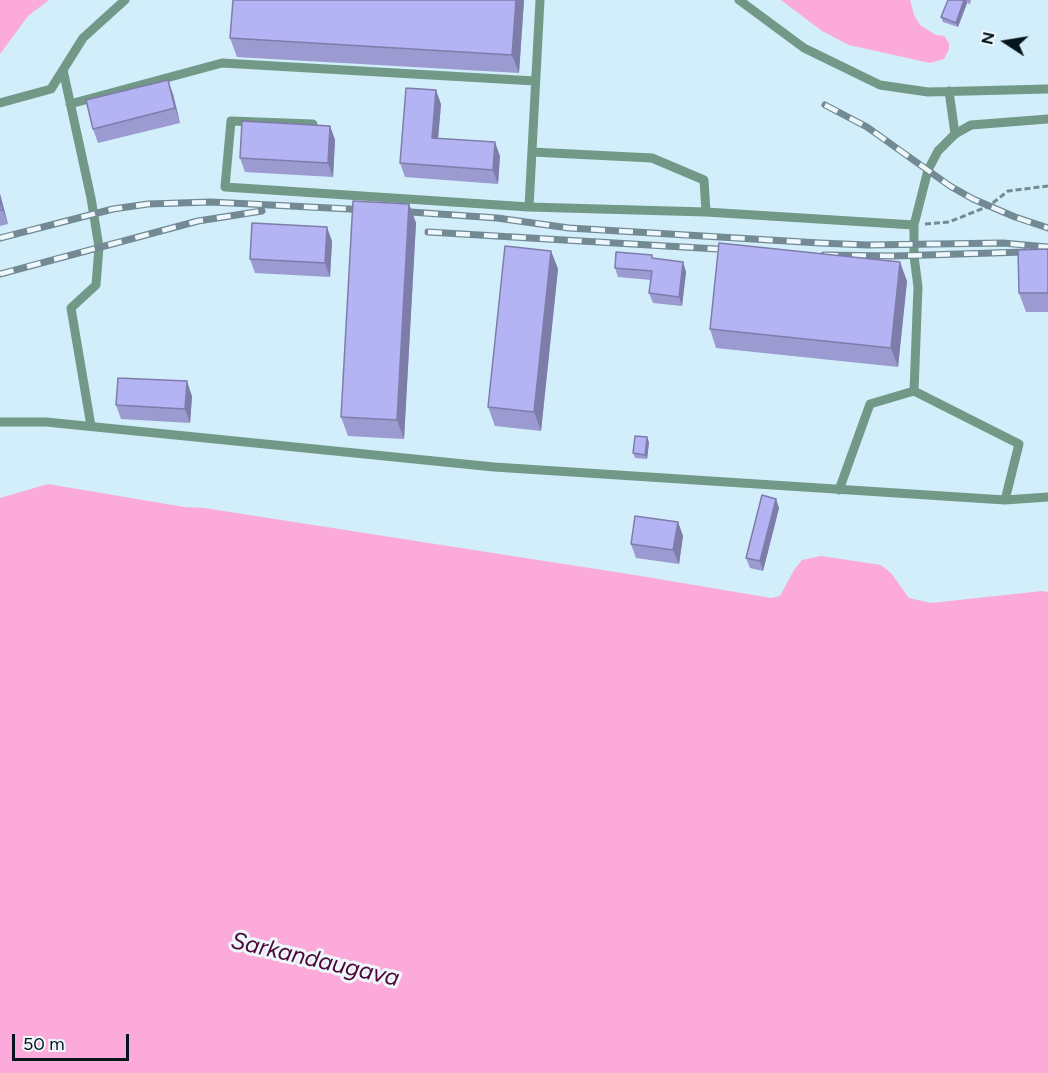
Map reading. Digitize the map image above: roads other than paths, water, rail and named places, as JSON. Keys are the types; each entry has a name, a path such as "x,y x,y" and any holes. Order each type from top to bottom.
{"lane":[{"path":"0,103 51,89 83,38 125,0"},
{"path":"529,207 540,0"},
{"path":"739,0 804,48 879,85 928,92 1048,89"},
{"path":"70,104 222,63 535,81"},
{"path":"63,70 91,198 99,248 96,285 71,308 91,426"},
{"path":"949,91 955,134"},
{"path":"914,391 918,287 914,256 914,225 928,170 938,151 955,134 971,125 1048,119"},
{"path":"313,124 231,121 225,187 529,207 706,212 914,225"},
{"path":"532,152 652,158 704,180 706,212"},
{"path":"839,490 870,404 914,391 1020,444 1005,500"},
{"path":"0,422 46,422 91,426 494,467 1005,500 1048,497"}],"water":[{"path":"0,0 49,0 28,16 0,54"},
{"path":"781,0 910,0 914,15 920,25 936,35 944,36 949,43 949,49 944,59 930,63 849,45 822,31"},
{"name":"Sarkandaugava","path":"48,484 771,598 780,596 802,560 821,556 881,565 891,573 909,598 931,603 1048,592 1048,1073 0,1073 0,498"}],"railway":[{"path":"825,105 867,127 950,186 973,199 1048,228"},
{"path":"0,238 113,209 148,204 211,202 369,210"},
{"path":"0,274 198,221 262,211"},
{"path":"396,211 497,218 569,228 820,243 867,245 1003,243 1048,247"},
{"path":"428,232 734,250"},
{"path":"824,255 894,256 1025,252"}]}
